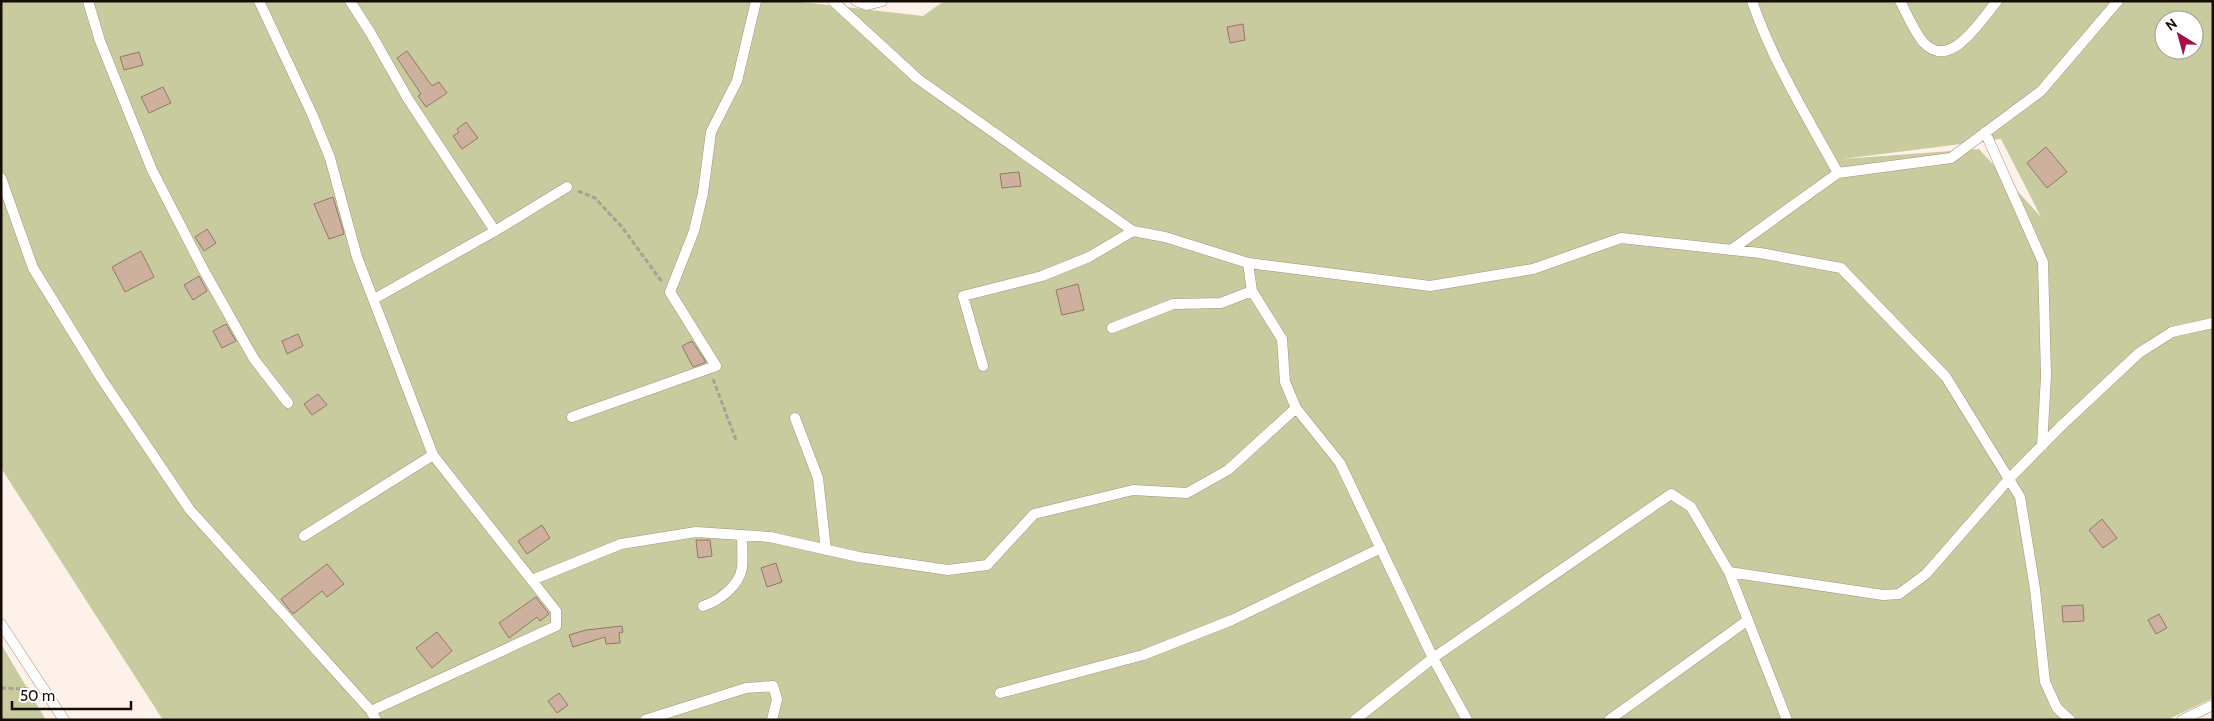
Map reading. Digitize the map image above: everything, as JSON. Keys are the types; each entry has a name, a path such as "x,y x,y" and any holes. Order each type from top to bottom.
{"lane":[{"path":"88,1 100,42 152,170 203,269 254,359 288,403"},
{"path":"1,178 33,268 101,378 190,510 373,715 556,626 556,611 433,455 357,257 330,158 312,114 259,1"},
{"path":"350,1 408,99 495,230"},
{"path":"572,417 716,366 670,292 694,230 703,193 711,132 737,81 756,1"},
{"path":"833,1 918,78 1133,231 1165,237 1248,263 1430,286 1533,270 1621,238 1760,253 1842,268 1946,377 2020,497 2035,590 2045,682 2057,708 2070,720"},
{"path":"856,1 867,5 882,1"},
{"path":"1752,1 1789,84 1838,173"},
{"path":"1900,1 1923,42 1936,52 1946,52 1963,42 1997,1"},
{"path":"1731,250 1838,173 1951,158 2041,91 2118,1"},
{"path":"1985,132 2043,262 2046,376 2042,446"},
{"path":"374,299 568,187"},
{"path":"983,366 963,296 1042,276 1089,257 1133,231"},
{"path":"1248,263 1252,291 1282,339 1285,382 1296,408 1340,463 1433,658 1468,720"},
{"path":"1112,328 1173,304 1221,303 1252,291"},
{"path":"1729,572 1883,595 1899,594 1926,574 2009,479 2140,352 2172,332 2213,323"},
{"path":"532,580 621,544 696,532 770,537 859,557 948,570 987,565 1034,514 1133,490 1188,492 1228,470 1296,408"},
{"path":"795,418 818,478 826,550"},
{"path":"304,536 433,455"},
{"path":"1355,720 1433,658 1671,494 1691,507 1729,572 1787,720"},
{"path":"703,606 712,603 731,589 742,570 742,535"},
{"path":"1000,693 1142,655 1232,620 1382,548"},
{"path":"1609,720 1748,620"},
{"path":"1,624 64,720"},
{"path":"645,720 746,688 772,686 777,699 772,720"},
{"path":"2182,720 2213,705"}],"path":[{"path":"568,187 595,198 622,227 651,270 670,292"},
{"path":"709,369 736,440"},
{"path":"1,688 44,690"}],"green space":[{"path":"1,1 793,1 923,16 944,1 2213,1 2213,698 2167,720 163,720 1,468","holes":["2001,139 2041,217 1979,149 1842,159"]},
{"path":"1,644 46,720 1,720"}],"building":[{"path":"1243,24 1245,40 1230,43 1227,27"},
{"path":"407,51 432,86 439,82 447,93 426,107 418,96 421,94 397,58"},
{"path":"139,52 143,65 124,70 120,57"},
{"path":"163,87 171,103 149,113 141,97"},
{"path":"466,122 478,138 462,149 453,136 459,132 457,129"},
{"path":"2046,147 2067,172 2047,188 2027,163"},
{"path":"1019,172 1021,186 1002,188 1000,174"},
{"path":"333,197 344,234 329,239 314,204"},
{"path":"207,229 216,243 204,251 195,237"},
{"path":"141,251 154,277 125,292 112,267"},
{"path":"199,276 207,291 193,300 184,285"},
{"path":"1078,284 1084,310 1062,315 1056,290"},
{"path":"226,324 236,341 222,348 213,331"},
{"path":"298,334 303,346 287,354 282,341"},
{"path":"692,341 706,362 693,367 682,346"},
{"path":"318,394 327,405 312,415 304,404"},
{"path":"2102,519 2117,538 2103,548 2089,530"},
{"path":"542,525 550,538 527,554 518,541"},
{"path":"696,540 710,540 712,556 698,558"},
{"path":"776,563 782,582 767,587 761,568"},
{"path":"327,564 344,584 327,597 322,591 293,614 281,599"},
{"path":"536,597 549,614 540,621 537,617 509,638 499,623"},
{"path":"2083,605 2084,621 2063,622 2062,606"},
{"path":"2159,614 2167,628 2156,634 2148,620"},
{"path":"622,626 623,632 619,633 620,643 606,644 605,637 573,647 569,635 586,630"},
{"path":"437,632 452,651 432,668 416,648"},
{"path":"559,693 568,705 557,713 548,701"}]}
